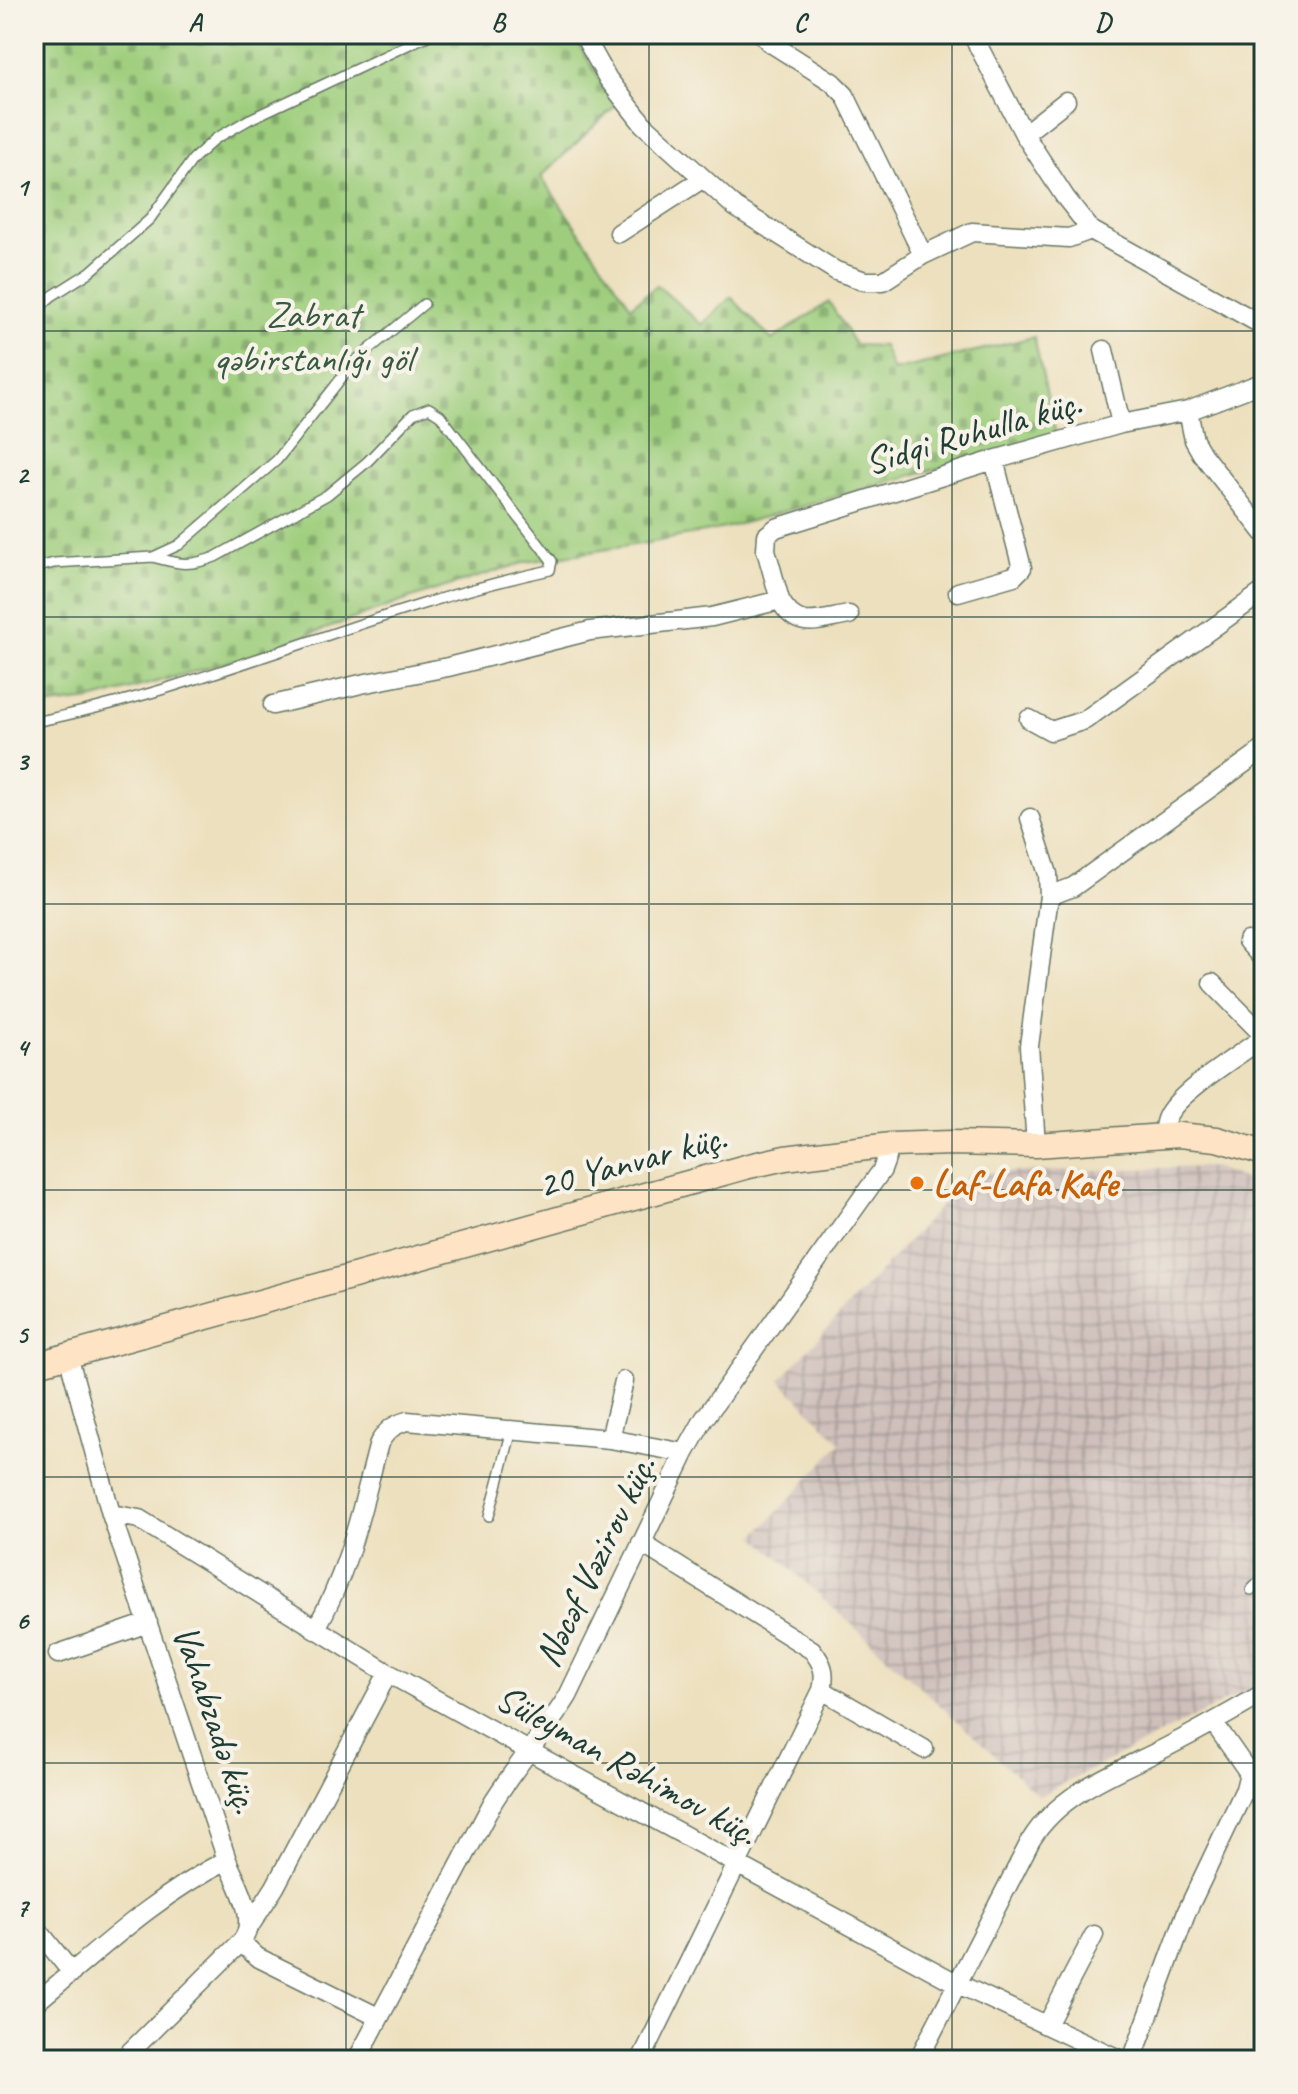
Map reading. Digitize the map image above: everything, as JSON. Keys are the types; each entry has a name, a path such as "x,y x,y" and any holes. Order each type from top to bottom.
{"street":[{"path":"583,34 608,79 628,106 702,179 735,207 836,271 865,281 883,281 923,255 972,232 1069,238 1091,230"},
{"path":"762,34 769,42 832,82 845,95 923,255"},
{"path":"972,34 1024,134 1065,197 1091,230 1264,326"},
{"path":"1024,134 1066,101"},
{"path":"619,233 702,179"},
{"path":"1104,350 1121,424"},
{"name":"Sidqi Ruhulla küç.","path":"780,600 766,550 767,535 776,528 994,460 1121,424 1188,411 1264,382"},
{"path":"1188,411 1194,440 1202,454 1264,533"},
{"path":"958,592 1014,576 1022,568 994,460"},
{"path":"1029,719 1051,731 1085,720 1264,591"},
{"path":"273,705 448,667 590,631 712,617 780,600 788,615 797,620 849,615"},
{"path":"1049,896 1073,887 1264,749"},
{"path":"1030,818 1048,874 1049,896 1029,1046 1036,1145"},
{"path":"1247,941 1264,960"},
{"path":"1163,1136 1166,1118 1173,1107 1264,1036 1212,983"},
{"name":"20 Yanvar küç.","path":"34,1365 749,1166 821,1153 891,1145 1036,1145 1163,1136 1217,1139 1264,1153"},
{"name":"Nəcəf Vəzirov küç.","path":"357,2060 493,1802 549,1728 568,1696 685,1453 712,1407 882,1170 891,1145"},
{"name":"Vahabzadə küç.","path":"68,1355 111,1514 227,1860 244,1901 245,1934"},
{"path":"610,1439 624,1381"},
{"path":"315,1630 330,1605 344,1571 379,1443 395,1424 407,1421 610,1439 685,1453"},
{"name":"Süleyman Rəhimov küç.","path":"111,1514 125,1515 155,1528 388,1673 956,1983 1121,2060"},
{"path":"641,1543 812,1650 822,1662 825,1676 822,1690 641,2060"},
{"path":"58,1654 148,1623"},
{"path":"122,2060 245,1934 275,1887 388,1673"},
{"path":"822,1690 924,1749"},
{"path":"923,2058 956,1983 1031,1840 1050,1814 1073,1795 1214,1723 1264,1693"},
{"path":"1132,2060 1187,1911 1245,1789 1249,1773 1214,1723"},
{"path":"34,2004 165,1896 196,1875 227,1860"},
{"path":"34,1925 72,1973"},
{"path":"245,1934 257,1957 378,2017"},
{"path":"1047,2025 1094,1935"}],"lane":[{"path":"34,312 52,296 90,272 150,219 193,159 215,139 250,119 431,34"},
{"path":"153,557 179,545 277,460 354,362 424,304"},
{"path":"34,568 54,563 153,557 196,565 327,495 367,462 413,414 429,408 440,415 552,561 550,570 424,602 181,686 96,710 34,722"},
{"path":"489,1516 512,1430"},
{"path":"1251,1590 1264,1577"}],"shaded area":[{"path":"1212,1167 1264,1186 1264,1677 1249,1689 1039,1796 755,1536 841,1443 780,1380 971,1173"}],"green space":[{"name":"Zabrat qəbirstanlığı göl","path":"34,34 573,34 615,106 541,177 631,306 657,285 702,325 731,297 772,340 829,302 855,345 883,346 893,371 1034,337 1056,435 725,528 526,562 426,593 246,657 91,700 34,707"}],"place":[{"name":"Laf-Lafa Kafe","path":"917,1183"}]}
